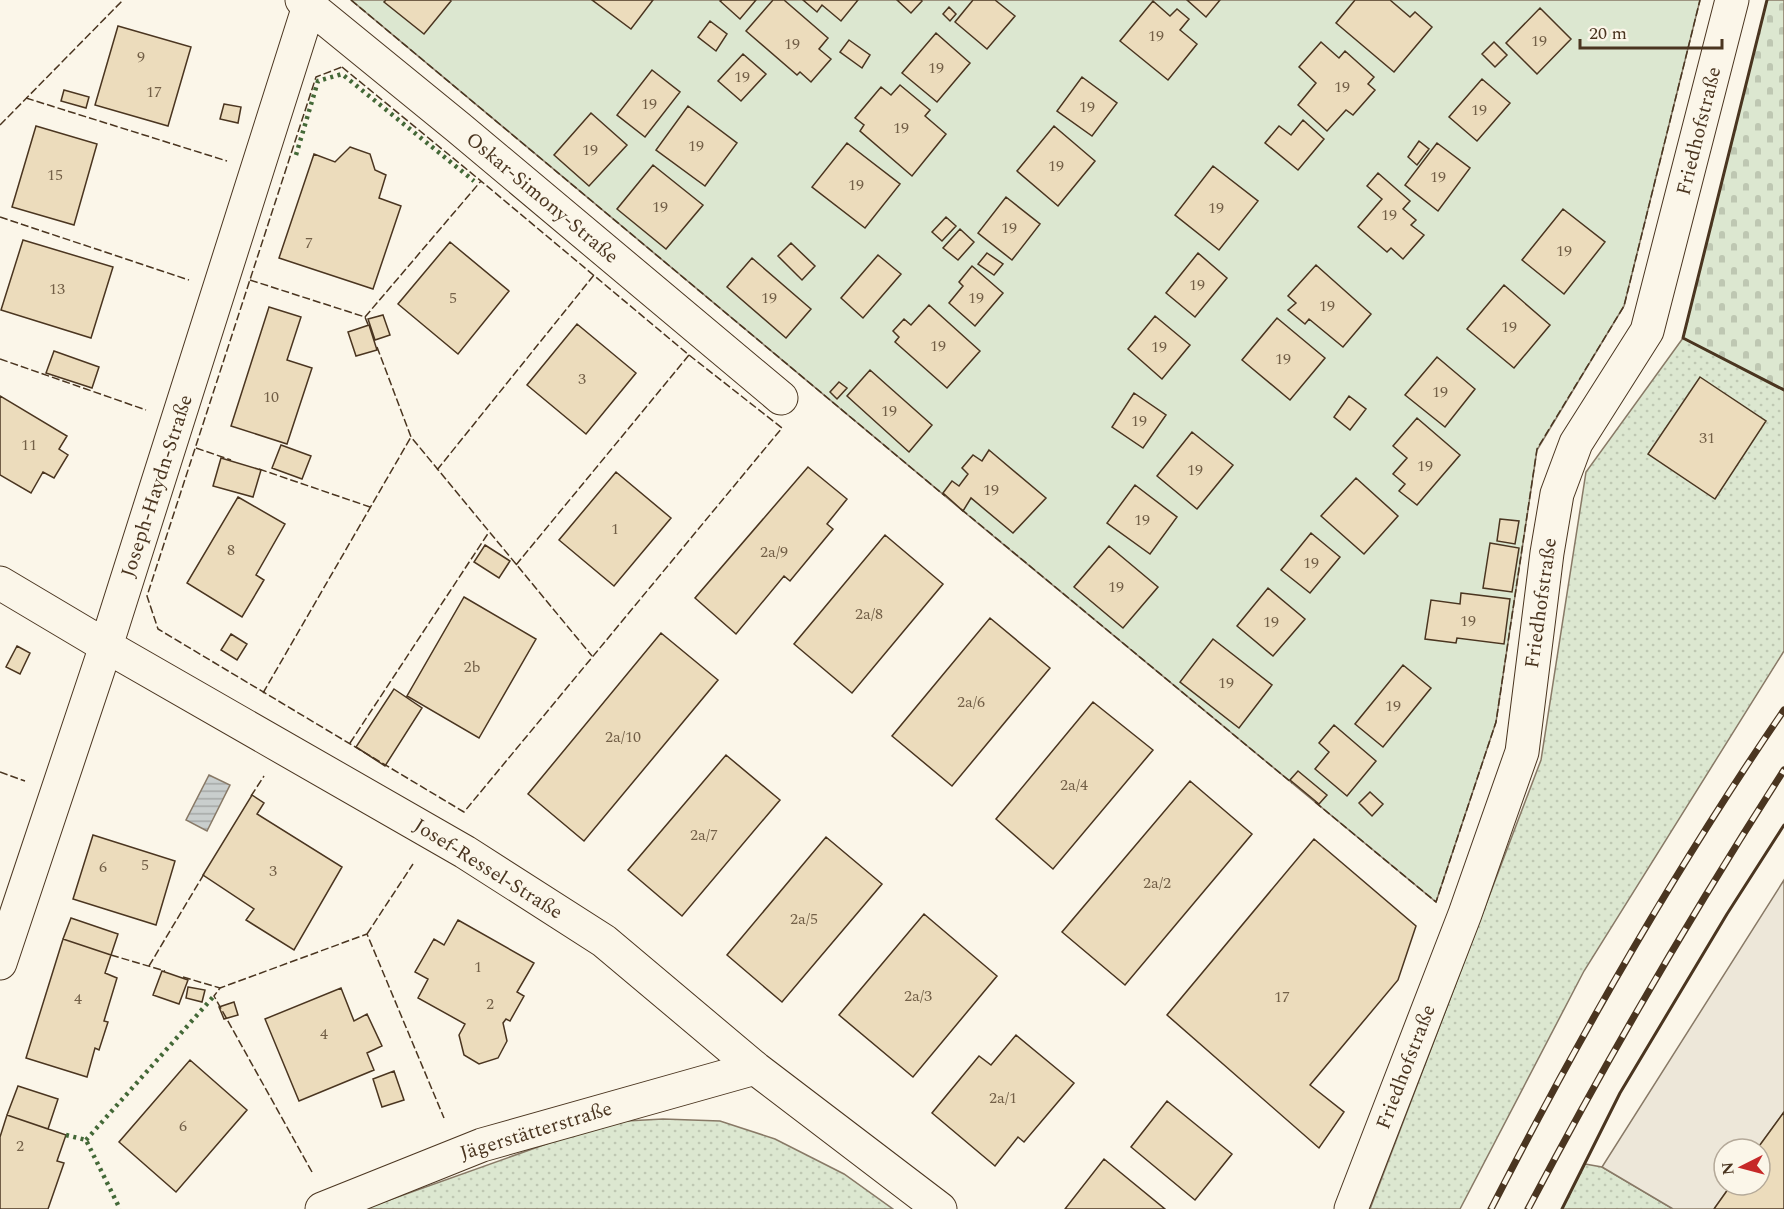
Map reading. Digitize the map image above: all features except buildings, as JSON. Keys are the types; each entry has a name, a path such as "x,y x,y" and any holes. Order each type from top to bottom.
{"street":[{"name":"Friedhofstraße","path":"1351,1209 1466,914 1522,752 1547,553 1557,494 1576,443 1647,331 1732,0"},
{"name":"Oskar-Simony-Straße","path":"306,3 781,398"},
{"name":"Joseph-Haydn-Straße","path":"0,963 106,646 306,3"},
{"name":"Josef-Ressel-Straße","path":"0,583 465,852 604,941 755,1068 940,1209"},
{"name":"Jägerstätterstraße","path":"322,1209 482,1145 755,1068"}],"green space":[{"path":"351,0 1700,0 1624,306 1537,450 1496,722 1436,902 963,511"},
{"path":"1767,0 1784,0 1784,390 1683,338"},
{"path":"1683,338 1784,390 1784,651 1584,971 1460,1209 1370,1209 1541,760 1586,472"},
{"path":"663,1119 720,1121 775,1139 844,1174 893,1209 364,1209 608,1122"},
{"path":"1585,1164 1602,1167 1673,1209 1562,1209"}],"shaded area":[{"path":"209,775 230,785 207,831 186,820"},
{"path":"1784,880 1784,1112 1766,1137 1712,1137 1712,1197 1722,1197 1714,1209 1673,1209 1602,1167"}],"railway":[{"path":"1491,1209 1594,1017 1630,955 1705,831 1784,710"},
{"path":"1528,1209 1651,987 1784,770"}],"hedge":[{"path":"296,155 318,81 342,74 474,181"},
{"path":"86,1140 214,996"},
{"path":"66,1135 86,1140 120,1209"}],"fence":[{"path":"0,125 123,0"},
{"path":"351,0 945,496"},
{"path":"1315,802 1436,902 1496,722 1537,449 1624,306 1700,0"},
{"path":"342,67 689,355 782,428 464,812 158,629 147,596 316,77 342,67"},
{"path":"26,98 227,161"},
{"path":"365,317 481,181"},
{"path":"0,217 189,280"},
{"path":"437,470 594,275"},
{"path":"250,280 365,317 369,327"},
{"path":"377,347 411,437 592,656"},
{"path":"516,565 689,355"},
{"path":"0,359 146,410"},
{"path":"263,693 411,437"},
{"path":"196,448 231,460"},
{"path":"259,469 370,507"},
{"path":"961,509 1292,783"},
{"path":"350,743 489,532"},
{"path":"0,772 25,781"},
{"path":"251,796 264,776"},
{"path":"367,934 413,864"},
{"path":"149,966 204,874"},
{"path":"312,1172 214,996 220,988 367,934 444,1118"},
{"path":"111,955 165,971"},
{"path":"183,977 220,988"}],"wall":[{"path":"1767,0 1683,338 1784,390"},
{"path":"1562,1209 1620,1093 1727,914 1784,825"}]}
